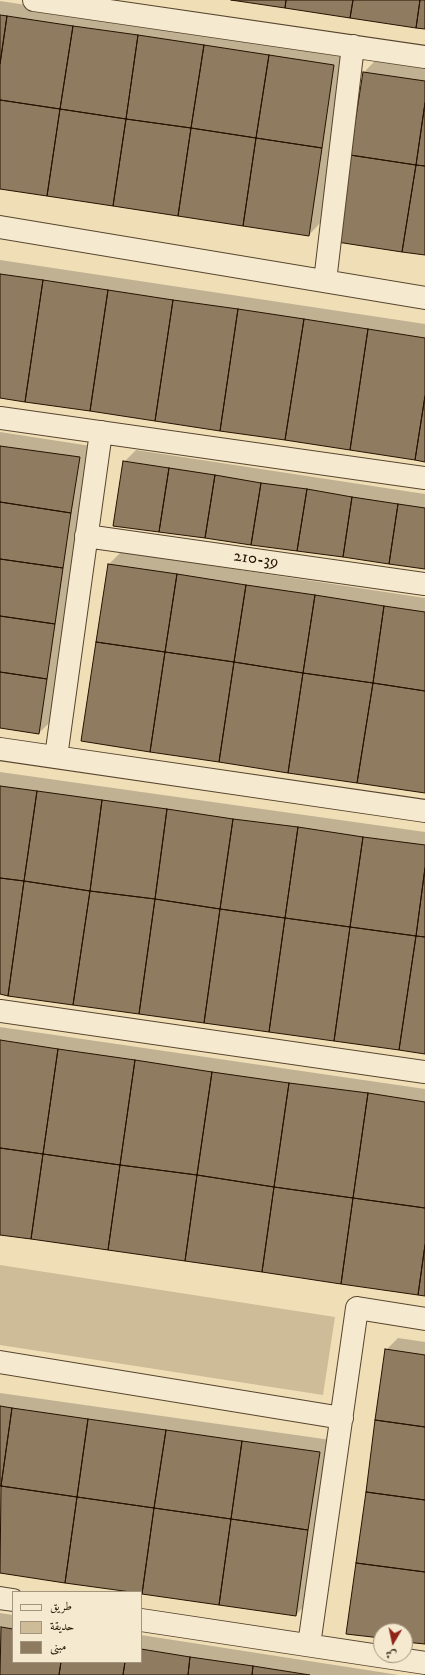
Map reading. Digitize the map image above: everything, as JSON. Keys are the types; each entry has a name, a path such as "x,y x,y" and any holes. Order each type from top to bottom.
{"street":[{"path":"34,0 425,57"},
{"path":"325,281 353,46"},
{"path":"0,227 425,298"},
{"path":"0,418 425,478"},
{"path":"56,757 101,432"},
{"name":"210-39","path":"86,536 425,584"},
{"path":"0,749 425,811"},
{"path":"0,1010 425,1072"},
{"path":"309,1646 357,1308 425,1319"},
{"path":"0,1362 342,1418"},
{"path":"0,1598 12,1600"},
{"path":"142,1620 425,1663"}],"green space":[{"path":"0,1265 335,1317 323,1395 0,1345"}],"building":[{"path":"231,0 286,0 285,8"},
{"path":"286,0 353,0 350,18 285,8"},
{"path":"353,0 420,0 416,28 350,18"},
{"path":"420,0 425,0 425,29 416,28"},
{"path":"0,15 7,16 0,64"},
{"path":"7,16 73,26 60,109 0,100 0,64"},
{"path":"73,26 138,35 126,119 60,109"},
{"path":"138,35 204,45 191,128 126,119"},
{"path":"204,45 269,55 256,138 191,128"},
{"path":"269,55 334,65 322,148 256,138"},
{"path":"363,72 425,81 425,103 416,165 350,155"},
{"path":"0,100 60,109 47,196 0,189"},
{"path":"425,103 425,166 416,165"},
{"path":"60,109 126,119 113,206 47,196"},
{"path":"126,119 191,128 178,216 113,206"},
{"path":"191,128 256,138 243,226 178,216"},
{"path":"256,138 322,148 309,236 243,226"},
{"path":"350,155 416,165 402,252 337,242"},
{"path":"416,165 425,166 425,255 402,252"},
{"path":"0,274 43,280 25,402 0,398"},
{"path":"43,280 108,290 90,411 25,402"},
{"path":"108,290 173,300 155,421 90,411"},
{"path":"173,300 238,309 220,431 155,421"},
{"path":"238,309 304,319 285,440 220,431"},
{"path":"304,319 368,329 350,450 285,440"},
{"path":"368,329 425,338 425,396 415,460 350,450"},
{"path":"425,396 425,462 415,460"},
{"path":"0,446 80,457 71,513 0,502"},
{"path":"123,461 169,468 159,532 113,526"},
{"path":"169,468 215,475 205,538 159,532"},
{"path":"215,475 261,483 251,545 205,538"},
{"path":"261,483 307,489 297,551 251,545"},
{"path":"307,489 352,497 343,557 297,551"},
{"path":"352,497 398,504 389,564 343,557"},
{"path":"0,502 71,513 63,568 0,559"},
{"path":"398,504 425,508 425,569 389,564"},
{"path":"0,559 63,568 55,624 0,616"},
{"path":"108,564 177,574 165,652 96,642"},
{"path":"177,574 246,585 234,662 165,652"},
{"path":"246,585 315,595 303,673 234,662"},
{"path":"315,595 384,606 373,683 303,673"},
{"path":"384,606 425,612 425,691 373,683"},
{"path":"0,616 55,624 47,679 0,672"},
{"path":"96,642 165,652 150,752 81,741"},
{"path":"165,652 234,662 219,762 150,752"},
{"path":"234,662 303,673 288,773 219,762"},
{"path":"0,672 47,679 39,734 0,728"},
{"path":"303,673 373,683 357,783 288,773"},
{"path":"373,683 425,691 425,793 357,783"},
{"path":"0,786 37,791 24,881 0,878"},
{"path":"37,791 102,800 90,891 24,881"},
{"path":"102,800 167,809 155,899 90,891"},
{"path":"167,809 233,819 220,909 155,899"},
{"path":"233,819 298,827 285,918 220,909"},
{"path":"298,827 363,837 350,927 285,918"},
{"path":"363,837 425,845 425,868 416,936 350,927"},
{"path":"425,868 425,937 416,936"},
{"path":"0,878 24,881 8,996 0,994"},
{"path":"24,881 90,891 73,1005 8,996"},
{"path":"90,891 155,899 139,1014 73,1005"},
{"path":"155,899 220,909 204,1023 139,1014"},
{"path":"220,909 285,918 269,1032 204,1023"},
{"path":"285,918 350,927 334,1041 269,1032"},
{"path":"350,927 416,936 399,1050 334,1041"},
{"path":"416,936 425,937 425,1054 399,1050"},
{"path":"0,1040 58,1049 43,1154 0,1148"},
{"path":"58,1049 135,1060 120,1165 43,1154"},
{"path":"135,1060 212,1072 197,1175 120,1165"},
{"path":"212,1072 289,1083 274,1187 197,1175"},
{"path":"289,1083 368,1093 353,1198 274,1187"},
{"path":"368,1093 425,1102 425,1208 353,1198"},
{"path":"0,1148 43,1154 31,1239 0,1235"},
{"path":"43,1154 120,1165 108,1250 31,1239"},
{"path":"120,1165 197,1175 185,1261 108,1250"},
{"path":"197,1175 274,1187 262,1272 185,1261"},
{"path":"274,1187 353,1198 341,1284 262,1272"},
{"path":"353,1198 425,1208 425,1245 418,1295 341,1284"},
{"path":"425,1245 425,1296 418,1295"},
{"path":"385,1349 425,1355 425,1427 375,1420"},
{"path":"0,1406 12,1408 1,1486 0,1486"},
{"path":"12,1408 88,1419 77,1497 1,1486"},
{"path":"88,1419 166,1430 154,1508 77,1497"},
{"path":"375,1420 425,1427 425,1500 366,1492"},
{"path":"166,1430 242,1441 231,1519 154,1508"},
{"path":"242,1441 320,1452 308,1530 231,1519"},
{"path":"1,1486 77,1497 65,1583 0,1573"},
{"path":"366,1492 425,1500 425,1572 356,1563"},
{"path":"77,1497 154,1508 142,1594 142,1591 124,1591 65,1583"},
{"path":"154,1508 231,1519 219,1605 142,1594"},
{"path":"231,1519 308,1530 296,1616 219,1605"},
{"path":"356,1563 425,1572 425,1644 413,1643 413,1623 373,1623 373,1637 346,1634"},
{"path":"1,1627 12,1629 12,1663 61,1663 59,1675 0,1675"},
{"path":"142,1649 190,1657 188,1675 123,1675 125,1663 142,1663"},
{"path":"190,1657 253,1666 252,1675 188,1675"},
{"path":"61,1663 125,1663 123,1675 59,1675"},
{"path":"253,1666 310,1675 252,1675"}]}
